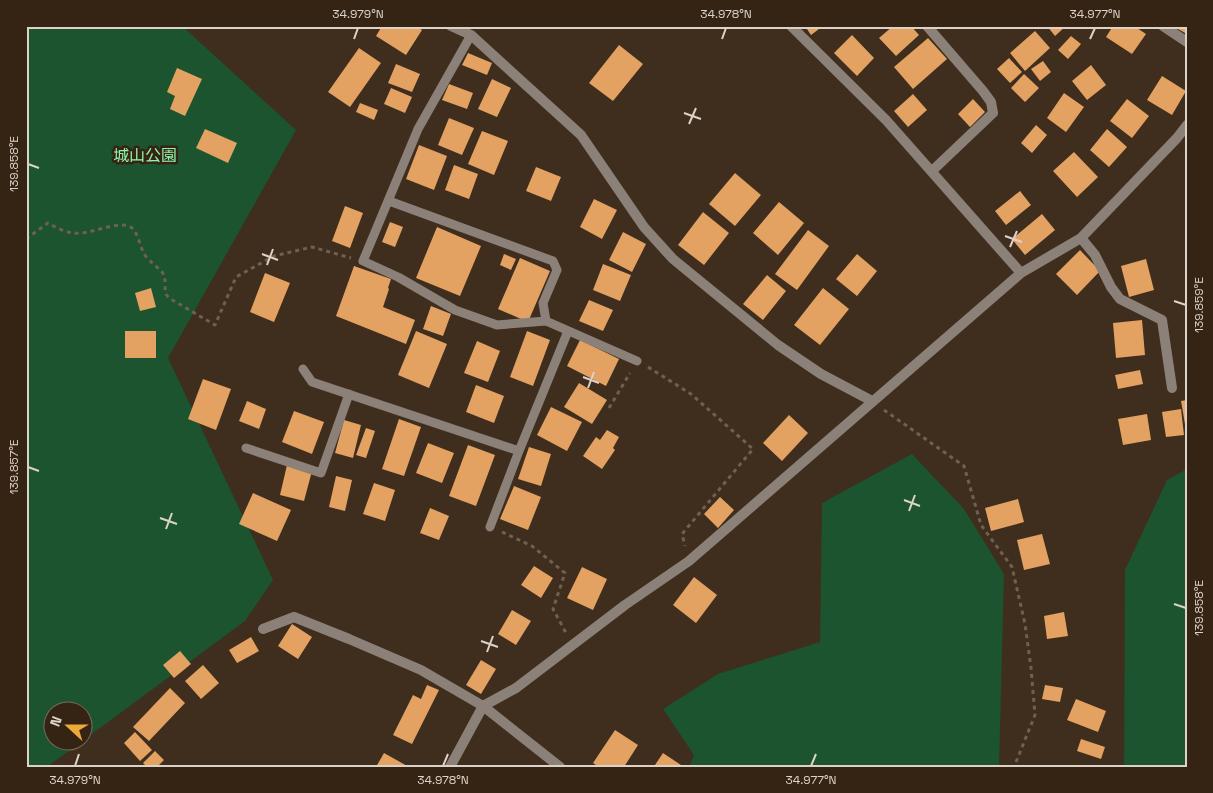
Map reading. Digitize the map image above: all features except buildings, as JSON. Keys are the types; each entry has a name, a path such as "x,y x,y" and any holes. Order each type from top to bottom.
{"street":[{"path":"451,26 473,31 581,135 644,227 673,259 778,345 821,374 872,401"},
{"path":"791,26 886,120 1021,273"},
{"path":"927,26 983,91 991,102 993,113 932,171"},
{"path":"1163,26 1187,42"},
{"path":"450,767 483,706 516,688 625,605 689,561 1021,273 1081,238 1178,138 1187,125"},
{"path":"1081,238 1095,255 1120,299 1162,320 1172,388"},
{"path":"263,629 294,618 349,638 421,670 483,706 560,767"}],"lane":[{"path":"473,31 418,129 363,262 398,277 455,310 497,325 546,321 638,361"},
{"path":"389,201 553,261 557,270 543,303 546,321"},
{"path":"490,526 518,451 568,330"},
{"path":"303,369 312,382 518,451"},
{"path":"246,448 321,474 349,394"}],"path":[{"path":"26,239 48,224 73,234 94,232 121,224 128,226 134,230 146,258 162,270 166,278 166,293 170,298 215,325 236,277 274,256 312,247 363,262"},
{"path":"609,408 638,361 692,394 753,449 682,534 689,561"},
{"path":"872,401 964,466 981,525 1012,566 1026,633 1035,715 1014,767"},
{"path":"490,526 532,546 566,573 552,609 573,645"}],"green space":[{"name":"城山公園","path":"26,26 182,26 296,130 168,358 273,580 245,621 92,734 92,700 42,700 42,750 70,750 47,767 26,767"},
{"path":"912,454 964,509 1004,574 999,767 689,767 694,755 663,709 718,674 820,642 822,503"},
{"path":"1187,469 1187,767 1124,767 1125,570 1167,480"}]}
